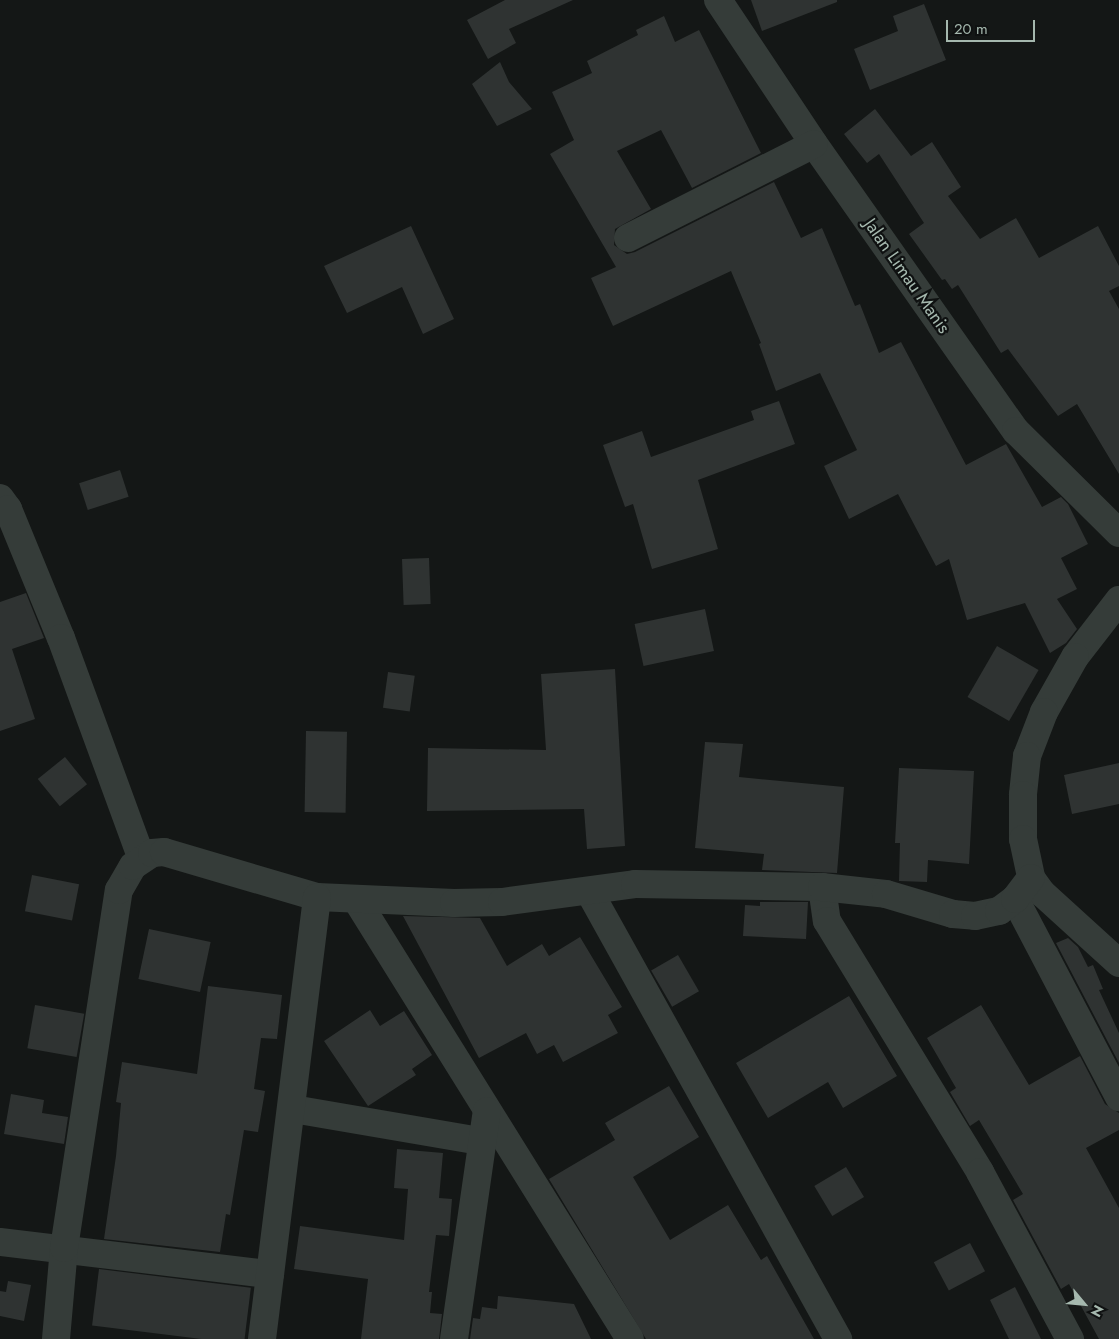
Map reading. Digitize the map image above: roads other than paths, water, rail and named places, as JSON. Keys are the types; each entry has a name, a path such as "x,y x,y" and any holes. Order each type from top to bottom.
{"street":[{"name":"Jalan Limau Manis","path":"718,0 814,144 1016,431 1119,532"},
{"path":"628,238 814,144"},
{"path":"0,498 8,509 61,638 142,859"},
{"path":"1119,600 1075,657 1044,712 1027,756 1023,839 1031,878 1042,893 1119,964"},
{"path":"56,1339 64,1248 119,890 126,876 142,859 152,853 164,852 317,898 502,902 636,884 822,886 886,894 953,914 975,916 999,911 1015,900 1031,878"},
{"path":"822,886 827,921 980,1172 1070,1339"},
{"path":"590,891 838,1339"},
{"path":"262,1339 293,1110 317,898"},
{"path":"356,899 630,1339"},
{"path":"1015,900 1119,1097"},
{"path":"293,1110 481,1141"},
{"path":"454,1339 481,1141 487,1111"},
{"path":"0,1242 64,1248 270,1274"}]}
